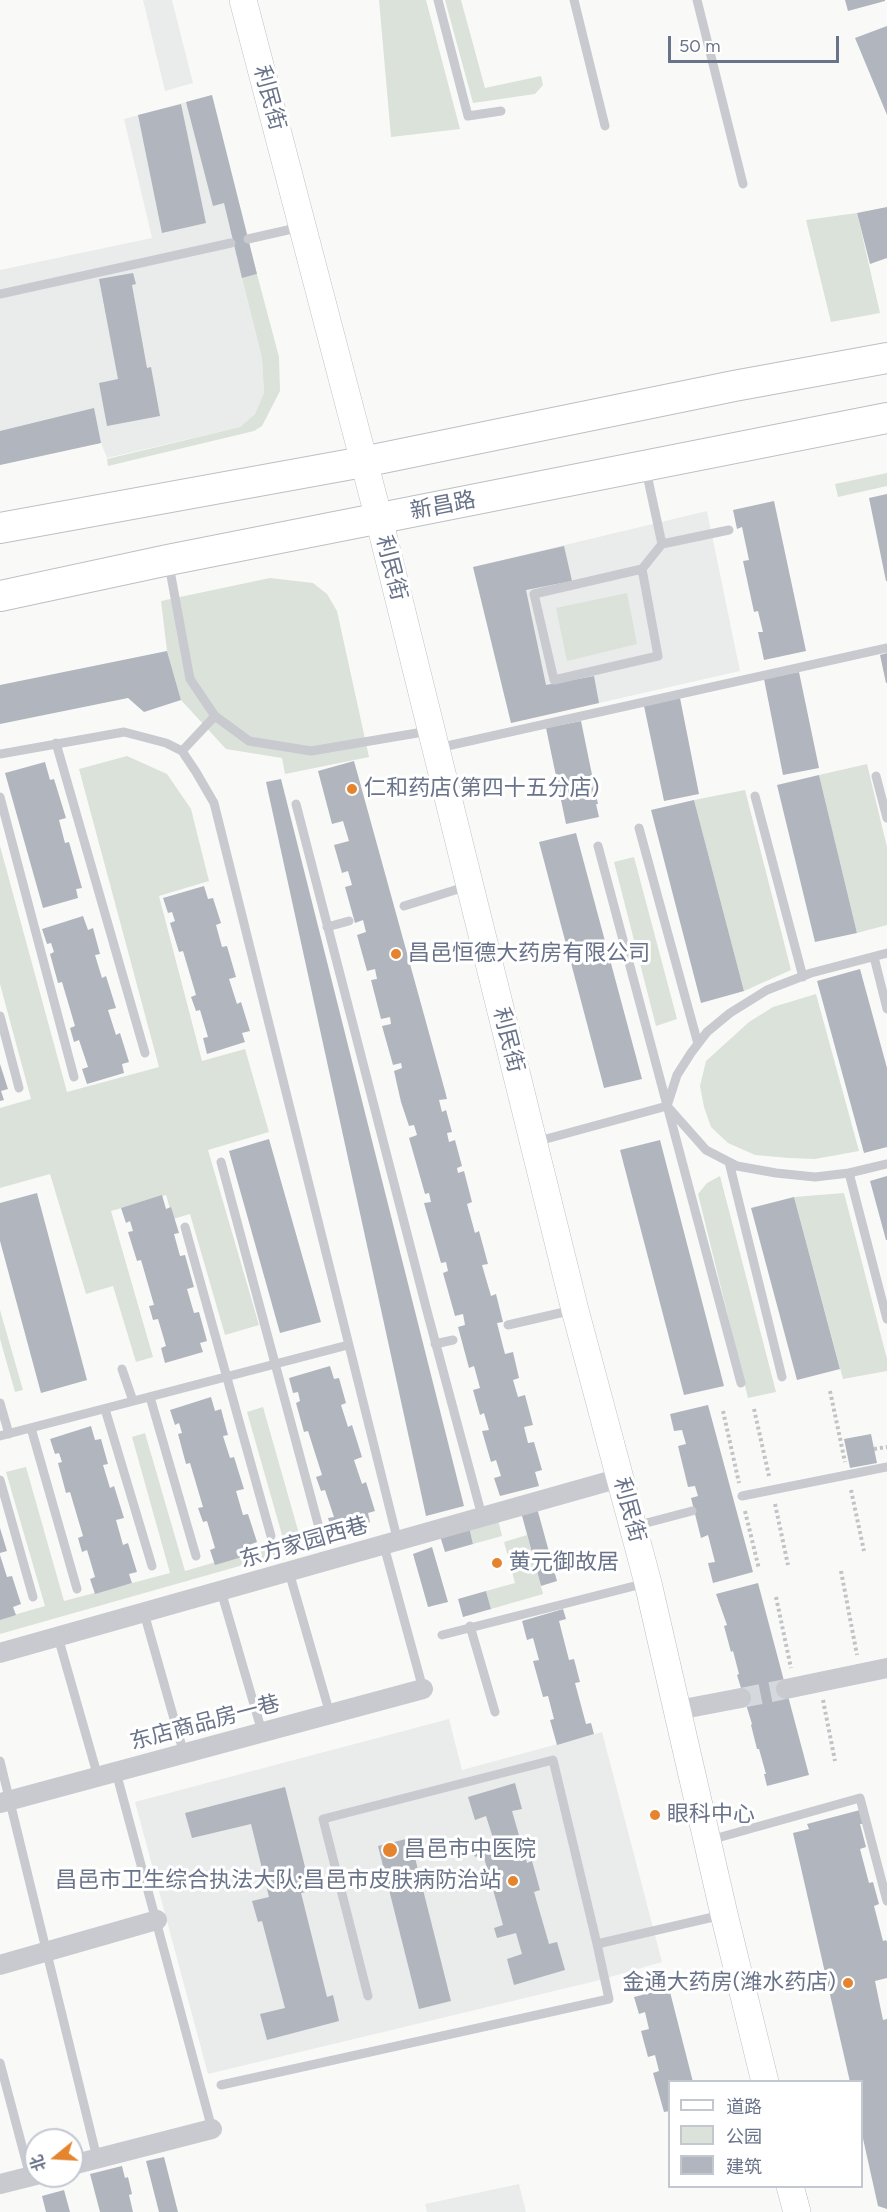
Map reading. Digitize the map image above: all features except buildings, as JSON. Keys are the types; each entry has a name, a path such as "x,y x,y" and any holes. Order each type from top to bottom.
{"main road":[{"path":"0,528 363,462 734,386 887,358"},
{"name":"新昌路","path":"0,596 168,560 887,418"}],"street":[{"name":"利民街","path":"243,0 379,519 575,1310 648,1583 765,2080"},
{"name":"东方家园西巷","path":"0,1653 620,1478"},
{"path":"790,1688 887,1668"},
{"name":"东店商品房一巷","path":"5,1802 423,1689"},
{"path":"678,1710 741,1698"},
{"path":"0,1965 157,1920"},
{"path":"84,2162 212,2129"},
{"path":"0,2184 24,2177"},
{"path":"790,2188 797,2212"}],"lane":[{"path":"438,0 468,116 501,111"},
{"path":"574,0 604,126"},
{"path":"697,0 743,184"},
{"path":"248,239 302,227"},
{"path":"0,294 231,243"},
{"path":"645,465 662,544"},
{"path":"642,569 658,656 554,680 534,594 642,569 662,544 729,530"},
{"path":"168,560 190,679 215,716 249,741 311,751 434,740 887,648"},
{"path":"182,752 215,716"},
{"path":"0,754 124,732 166,743 182,752 214,803 348,1345 423,1689"},
{"path":"56,743 145,1053"},
{"path":"876,776 887,818"},
{"path":"755,796 803,977"},
{"path":"0,797 74,1077"},
{"path":"296,804 435,1344 482,1516"},
{"path":"639,828 698,1044"},
{"path":"598,846 741,1383"},
{"path":"404,906 471,885"},
{"path":"327,927 349,921"},
{"path":"667,1106 677,1075 707,1032 730,1013 767,990 803,977 887,954"},
{"path":"874,957 887,1009"},
{"path":"0,1016 19,1088"},
{"path":"533,1142 667,1106"},
{"path":"667,1106 706,1149 737,1166 815,1177 849,1173 887,1164"},
{"path":"221,1162 321,1535"},
{"path":"729,1162 782,1377"},
{"path":"849,1173 887,1319"},
{"path":"185,1227 271,1536"},
{"path":"508,1325 575,1310"},
{"path":"435,1344 453,1340"},
{"path":"0,1403 5,1435 348,1345"},
{"path":"122,1369 133,1401"},
{"path":"150,1397 196,1556"},
{"path":"105,1409 152,1566"},
{"path":"31,1428 76,1589"},
{"path":"742,1496 887,1467"},
{"path":"0,1480 33,1597"},
{"path":"633,1526 692,1511"},
{"path":"289,1572 330,1714"},
{"path":"442,1635 470,1626 648,1583"},
{"path":"221,1591 262,1732"},
{"path":"144,1613 184,1754"},
{"path":"470,1626 495,1712"},
{"path":"58,1637 157,1920 212,2129"},
{"path":"221,2085 609,1999 553,1760 323,1819 368,1996"},
{"path":"0,1761 5,1802 47,1951 97,2158"},
{"path":"708,1840 860,1798 887,1901"},
{"path":"597,1944 724,1914"},
{"path":"0,2063 24,2144"}],"path":[{"path":"874,1449 887,1447"},
{"path":"841,1571 861,1673"},
{"path":"776,1597 790,1688"},
{"path":"819,1682 835,1761"}],"shaded area":[{"path":"143,0 172,0 193,83 165,91"},
{"path":"212,95 257,274 242,278 262,358 264,393 255,414 240,427 107,458 101,443 0,465 0,270 152,238 124,119"},
{"path":"707,511 740,671 511,723 473,567"},
{"name":"昌邑市中医院","path":"449,1719 462,1770 602,1732 662,1962 596,1981 208,2074 135,1802"},
{"path":"519,2184 526,2212 427,2212 425,2204"}],"green space":[{"path":"379,0 426,0 460,129 391,137"},
{"path":"445,0 461,0 485,88 541,76 543,85 535,94 473,103"},
{"path":"857,213 880,313 831,322 806,220"},
{"path":"257,274 279,357 280,391 262,426 254,431 108,466 107,459 240,427 255,414 264,393 262,358 242,278"},
{"path":"887,473 887,486 838,497 835,484"},
{"path":"270,578 313,583 327,594 337,611 369,757 285,774 282,758 226,749 181,700 167,651 161,601"},
{"path":"627,593 637,644 567,661 556,608"},
{"path":"127,756 167,774 191,809 209,881 159,896 202,1061 245,1049 269,1132 208,1150 259,1325 225,1335 190,1214 173,1219 166,1195 111,1211 153,1357 136,1362 113,1286 86,1294 50,1174 0,1188 0,1108 31,1099 0,984 0,846 67,1092 159,1067 79,769"},
{"path":"867,764 887,847 887,925 857,933 819,775"},
{"path":"745,790 791,970 744,991 694,800"},
{"path":"634,857 677,1019 656,1026 614,862"},
{"path":"816,994 859,1151 815,1159 789,1158 755,1155 728,1143 711,1127 704,1107 700,1086 706,1061 749,1022 773,1007"},
{"path":"720,1176 776,1392 748,1398 698,1194 707,1183"},
{"path":"844,1193 887,1359 887,1371 843,1379 794,1197"},
{"path":"0,1310 23,1390 15,1392 0,1339"},
{"path":"263,1407 303,1548 0,1634 0,1619 45,1606 6,1472 26,1467 64,1601 170,1573 132,1437 145,1433 185,1571 284,1542 247,1412"},
{"path":"498,1519 502,1536 473,1544 469,1527"},
{"path":"527,1535 543,1594 491,1609 486,1591 515,1583 504,1542"}],"tunnel":[{"path":"741,1698 786,1689"}],"place":[{"name":"仁和药店(第四十五分店)","path":"352,789"},
{"name":"昌邑恒德大药房有限公司","path":"396,954"},
{"name":"黄元御故居","path":"497,1563"},
{"name":"眼科中心","path":"655,1815"},
{"name":"昌邑市中医院","path":"390,1850"},
{"name":"昌邑市卫生综合执法大队;昌邑市皮肤病防治站","path":"513,1881"},
{"name":"金通大药房(潍水药店)","path":"848,1983"}]}
